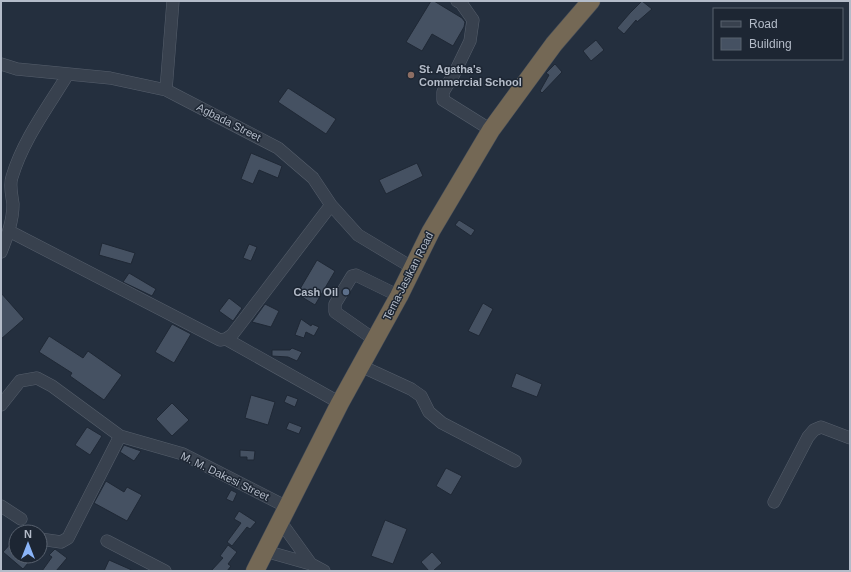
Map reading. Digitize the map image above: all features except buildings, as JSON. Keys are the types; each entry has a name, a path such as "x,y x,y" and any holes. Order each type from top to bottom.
{"highway":[{"name":"Tema-Jasikan Road","path":"255,571 340,403 399,296 431,231 491,130 554,44 591,1"}],"street":[{"path":"166,90 173,1"},
{"path":"457,1 461,3 473,20 470,41 454,74 443,92 443,100 491,130"},
{"name":"Agbada Street","path":"1,64 17,69 110,78 166,90 278,148 312,178 332,205 358,235 413,268"},
{"path":"1,252 9,231 13,206 11,179 19,156 68,74"},
{"path":"9,231 220,340 226,339 232,335 332,205"},
{"path":"375,340 335,312 335,304 352,276 356,275 399,296"},
{"path":"226,339 340,403"},
{"path":"361,366 411,389 420,396 429,412 442,423 516,461"},
{"name":"M. M. Dakesi Street","path":"1,405 20,381 37,378 52,386 120,436 183,454 284,514"},
{"path":"774,502 808,437 814,430 821,427 850,438"},
{"path":"48,540 61,542 68,538 120,436"},
{"path":"1,506 21,519"},
{"path":"284,514 311,564"},
{"path":"107,540 165,571"},
{"path":"265,551 311,564 324,571"}],"place":[{"name":"St. Agatha's Commercial School","path":"411,75"},
{"name":"Cash Oil","path":"346,292"}]}
